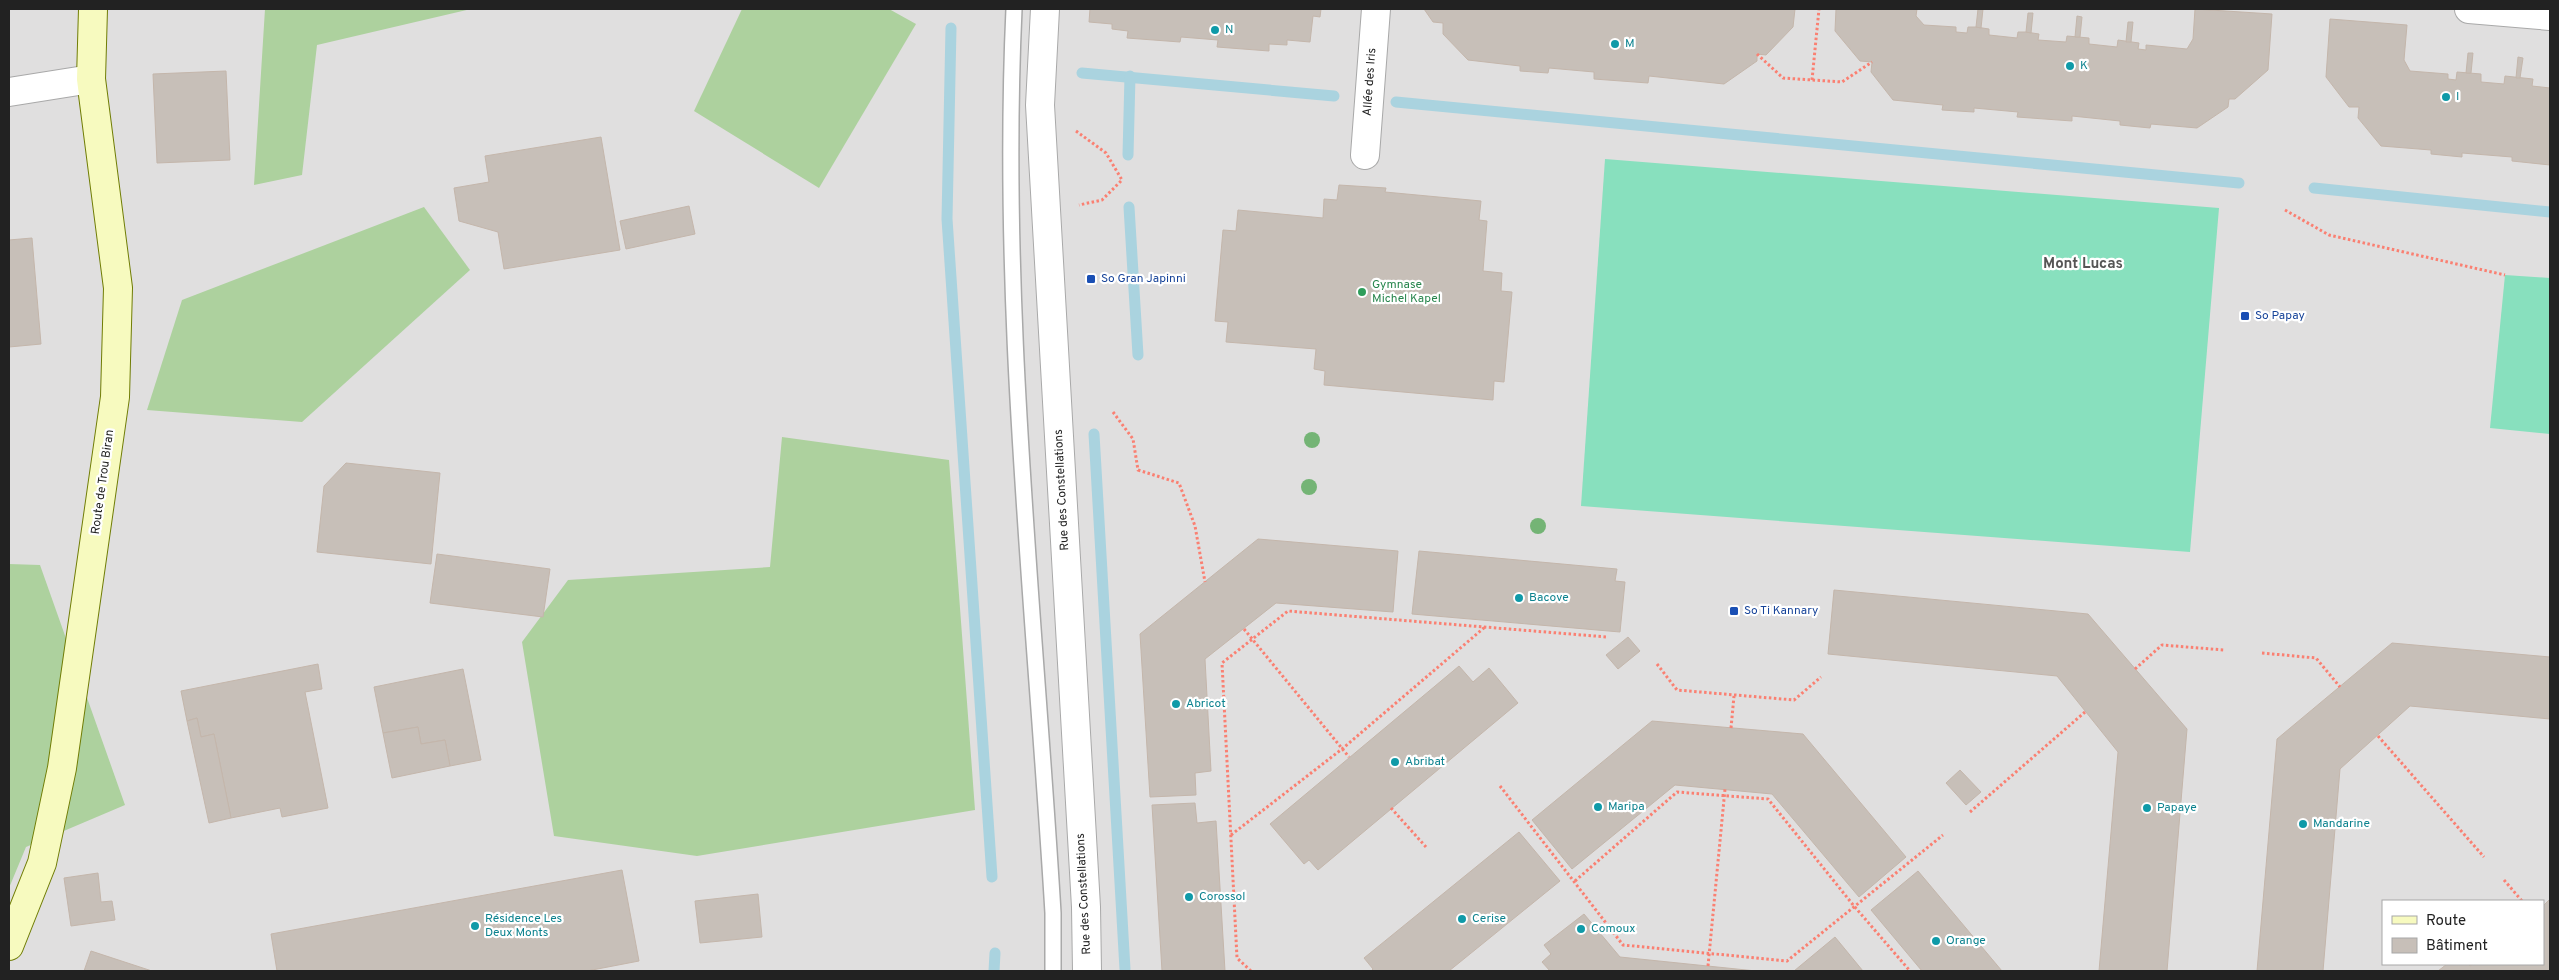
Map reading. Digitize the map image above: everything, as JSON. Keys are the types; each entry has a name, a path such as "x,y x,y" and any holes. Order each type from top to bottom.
{"main road":[{"name":"Route de Trou Biran","path":"9,946 42,863 62,768 115,397 118,288 91,79 93,9"}],"street":[{"name":"Rue des Constellations","path":"1045,9 1040,105 1086,908 1087,971"},
{"name":"Allée des Iris","path":"1365,156 1376,9"},
{"path":"2470,9 2550,16"},
{"path":"9,92 91,79"}],"lane":[{"path":"1014,9 1009,105 1011,245 1022,444 1053,913 1053,971"}],"path":[{"path":"1812,80 1819,9"},
{"path":"1757,54 1783,78 1842,82 1872,62"},
{"path":"1069,126 1106,153 1122,180 1102,200"},
{"path":"2285,210 2328,235 2505,275"},
{"path":"1113,412 1133,439 1138,470 1179,483 1195,526 1205,582"},
{"path":"1251,971 1237,958 1222,662 1288,611 1607,637"},
{"path":"1231,836 1342,748 1486,627"},
{"path":"1244,628 1251,639 1349,757"},
{"path":"2135,669 2162,645 2224,650"},
{"path":"2262,653 2316,658 2340,687"},
{"path":"1658,664 1677,690 1734,696 1794,700 1821,677"},
{"path":"1731,728 1734,696"},
{"path":"1970,812 2085,712"},
{"path":"2378,736 2484,857"},
{"path":"1500,786 1623,945 1787,961 1943,835"},
{"path":"1708,966 1725,789"},
{"path":"1575,881 1677,792 1768,799 1854,906 1910,971"},
{"path":"1391,808 1426,847"},
{"path":"2504,880 2521,900"}],"shaded area":[{"path":"9,9 2550,9 2550,971 9,971"}],"green space":[{"path":"265,9 471,9 317,45 302,175 254,185"},
{"path":"742,9 889,9 916,24 819,188 694,111"},
{"path":"1605,159 2219,208 2190,552 1581,506"},
{"path":"424,207 470,270 302,422 147,410 182,300"},
{"path":"2505,275 2550,278 2550,434 2490,428"},
{"path":"782,437 949,460 975,810 697,856 554,836 522,642 568,580 770,567"},
{"path":"9,564 40,565 125,805 26,847 9,888"}],"building":[{"name":"N","path":"1090,9 1321,9 1320,17 1313,16 1310,42 1287,40 1287,45 1269,44 1269,51 1217,47 1218,40 1181,37 1180,42 1127,38 1128,31 1112,29 1112,24 1089,22"},
{"name":"M","path":"1424,9 1795,9 1793,27 1766,55 1757,54 1757,61 1724,84 1649,76 1648,83 1594,79 1594,72 1549,68 1548,73 1520,71 1520,66 1468,60 1443,34 1443,23 1433,22"},
{"name":"K","path":"1836,9 1917,9 1916,16 1924,25 1956,27 1956,32 1967,33 1968,27 1976,27 1989,29 1989,35 2017,38 2018,32 2026,32 2039,34 2038,40 2066,42 2067,36 2089,38 2089,44 2117,47 2118,40 2139,43 2138,49 2146,50 2146,45 2187,49 2193,39 2195,9 2272,14 2268,70 2235,99 2229,99 2228,107 2197,128 2151,124 2150,128 2120,125 2120,121 2072,116 2072,121 2017,117 2018,112 1974,108 1974,112 1942,110 1943,105 1893,100 1871,72 1872,62 1860,61 1835,31"},
{"path":"1978,9 1983,9 1981,28 1976,27"},
{"path":"2028,13 2033,13 2031,33 2026,32"},
{"path":"2077,16 2082,17 2080,37 2075,37"},
{"name":"I","path":"2330,19 2407,25 2404,60 2410,71 2448,74 2448,79 2456,80 2457,72 2481,74 2481,82 2504,84 2505,76 2533,79 2532,86 2550,88 2550,165 2512,161 2512,157 2462,153 2462,157 2431,154 2431,150 2381,146 2358,118 2359,107 2349,107 2326,77"},
{"path":"2128,22 2133,22 2131,42 2126,42"},
{"path":"2468,53 2473,53 2471,73 2466,73"},
{"path":"2518,57 2523,58 2520,78 2516,78"},
{"path":"226,71 230,160 157,163 153,74"},
{"path":"601,137 620,250 504,269 498,232 459,221 454,188 489,182 485,156"},
{"name":"Gymnase Michel Kapel","path":"1339,185 1386,188 1385,192 1481,201 1479,220 1487,221 1483,271 1502,273 1501,291 1512,292 1504,382 1494,381 1493,400 1324,385 1325,371 1314,369 1316,349 1226,342 1228,322 1215,321 1223,230 1236,231 1238,210 1323,218 1324,199 1337,200"},
{"path":"689,206 695,234 626,249 620,221"},
{"path":"32,238 41,344 9,347 9,240"},
{"path":"346,463 440,473 431,564 317,552 324,486"},
{"name":"Abricot","path":"1258,539 1398,551 1393,612 1276,603 1205,659 1211,771 1195,773 1196,795 1150,797 1140,634"},
{"name":"Bacove","path":"1419,551 1617,569 1615,581 1625,582 1620,632 1412,614"},
{"path":"437,554 550,569 543,617 430,603"},
{"name":"Papaye","path":"1834,590 2088,614 2187,729 2167,971 2099,971 2118,752 2057,676 1828,654"},
{"path":"1628,637 1640,651 1618,669 1606,655"},
{"name":"Mandarine","path":"2392,643 2550,657 2550,719 2410,706 2340,769 2323,971 2257,971 2277,739"},
{"path":"318,664 322,689 305,692 328,808 282,817 280,808 231,818 214,734 201,737 197,718 187,721 181,691"},
{"name":"Abribat","path":"1459,666 1473,682 1489,668 1518,703 1318,870 1309,860 1304,864 1270,824"},
{"path":"463,669 481,760 450,766 445,740 421,744 418,727 383,733 374,687"},
{"path":"197,718 201,737 214,734 231,818 209,823 187,721"},
{"name":"Maripa","path":"1652,721 1803,734 1906,857 1859,897 1772,794 1675,785 1572,869 1532,820"},
{"path":"418,727 421,744 445,740 450,766 392,778 383,733"},
{"path":"1960,770 1981,792 1966,805 1946,783"},
{"name":"Corossol","path":"1195,803 1197,823 1216,821 1225,971 1162,971 1152,805"},
{"name":"Cerise","path":"1519,832 1560,881 1449,971 1371,971 1373,969 1364,958"},
{"name":"Résidence Les Deux Monts","path":"622,870 639,961 587,971 277,971 271,934"},
{"name":"Orange","path":"1918,871 2002,971 1922,971 1871,910"},
{"path":"98,873 101,902 112,901 115,920 71,926 64,878"},
{"path":"758,894 762,937 700,943 695,901"},
{"path":"2550,899 2550,971 2438,971 2446,965 2544,965 2544,905"},
{"name":"Comoux","path":"1584,914 1620,957 1756,971 1550,971 1542,962 1551,954 1544,945"},
{"path":"1835,937 1863,971 1794,971"},
{"path":"91,951 152,971 84,971"}],"waterway":[{"path":"951,28 947,219 992,877"},
{"path":"1082,73 1334,96"},
{"path":"1128,155 1130,76"},
{"path":"1396,102 2239,183"},
{"path":"2314,188 2550,212"},
{"path":"1129,207 1138,355"},
{"path":"1094,434 1125,969"},
{"path":"994,971 995,953"}],"place":[{"name":"N","path":"1215,30"},
{"name":"M","path":"1615,44"},
{"name":"K","path":"2070,66"},
{"name":"I","path":"2446,97"},
{"name":"So Gran Japinni","path":"1091,279"},
{"name":"Gymnase Michel Kapel","path":"1362,292"},
{"name":"So Papay","path":"2245,316"},
{"name":"Bacove","path":"1519,598"},
{"name":"So Ti Kannary","path":"1734,611"},
{"name":"Abricot","path":"1176,704"},
{"name":"Abribat","path":"1395,762"},
{"name":"Maripa","path":"1598,807"},
{"name":"Papaye","path":"2147,808"},
{"name":"Mandarine","path":"2303,824"},
{"name":"Corossol","path":"1189,897"},
{"name":"Cerise","path":"1462,919"},
{"name":"Résidence Les Deux Monts","path":"475,926"},
{"name":"Comoux","path":"1581,929"},
{"name":"Orange","path":"1936,941"}],"district":[{"name":"Mont Lucas","path":"2083,264"}]}
